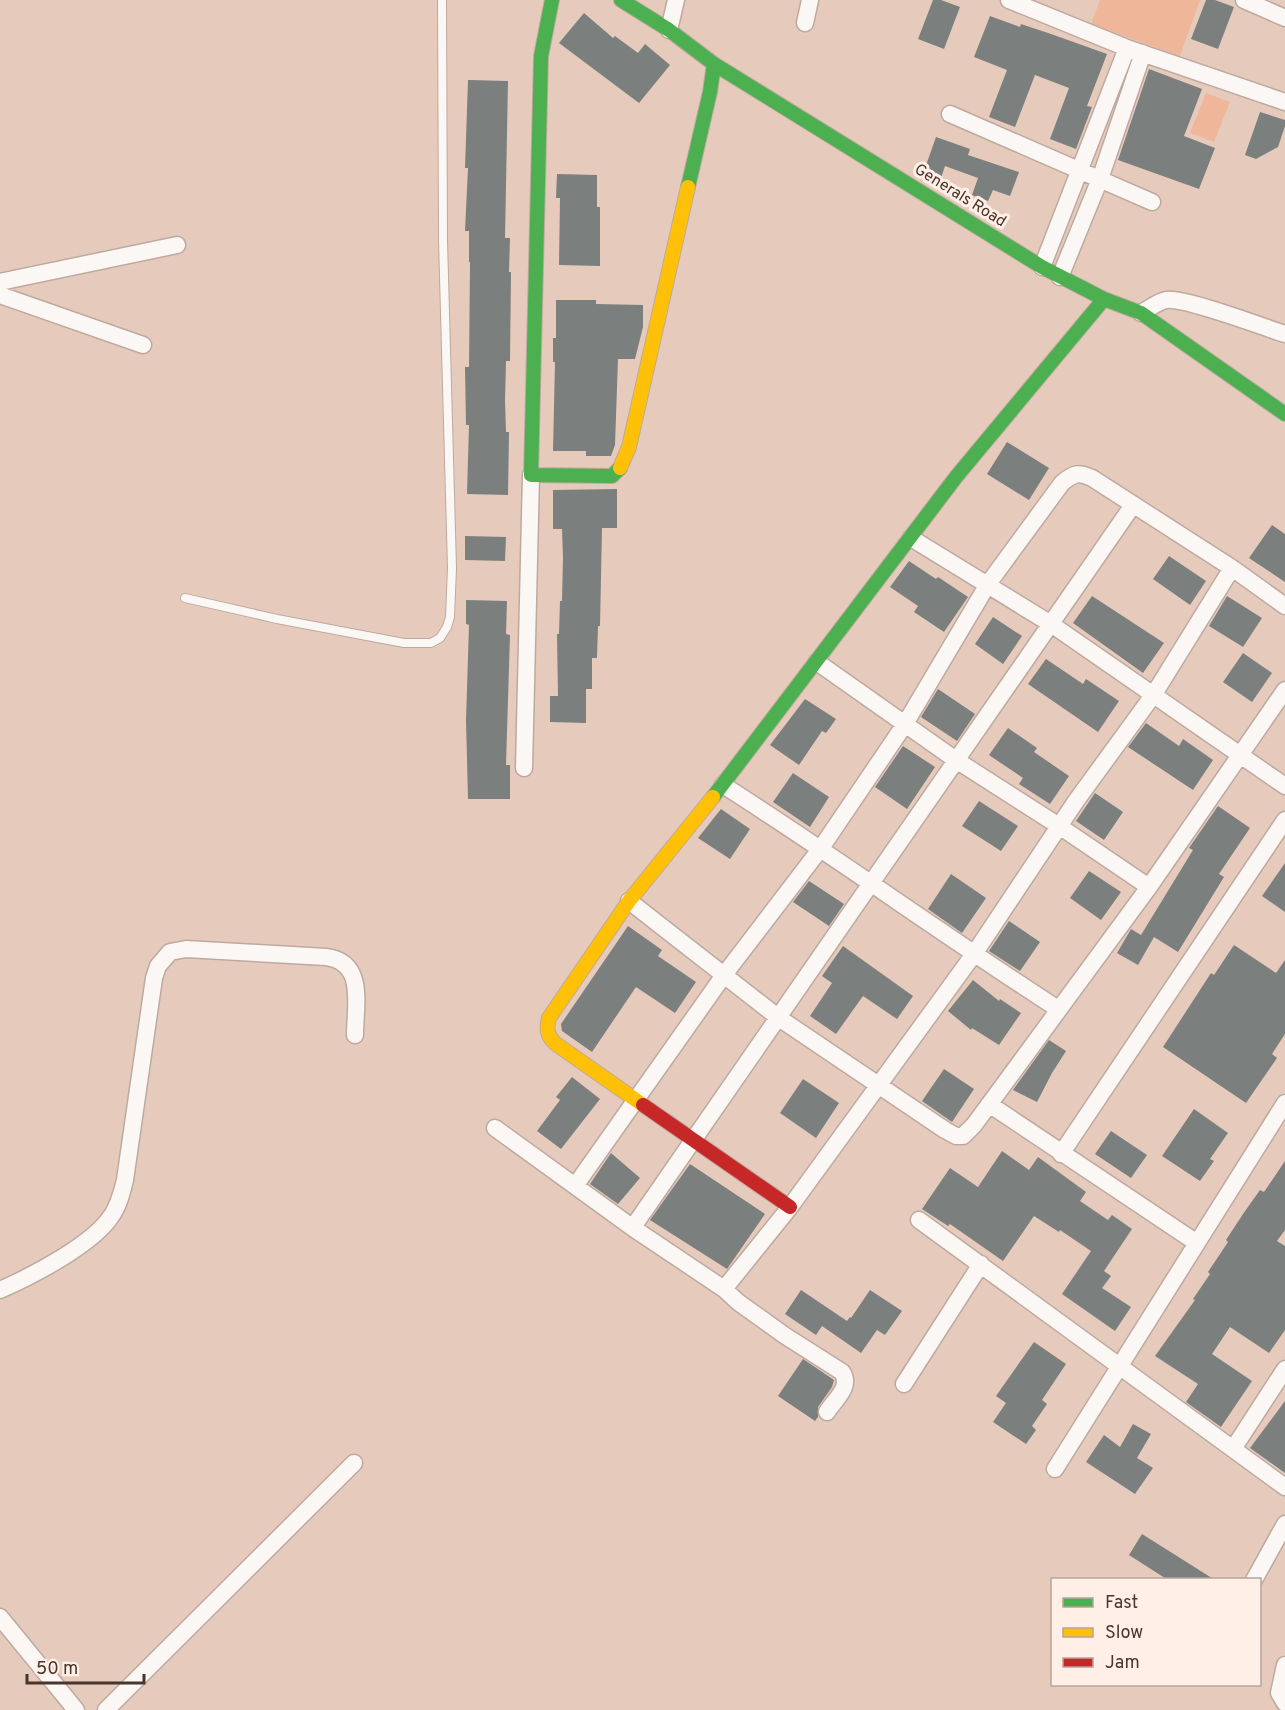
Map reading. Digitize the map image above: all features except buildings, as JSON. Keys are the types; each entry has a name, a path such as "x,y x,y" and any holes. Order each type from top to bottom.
{"street":[{"path":"524,768 541,56 552,0"},
{"name":"Generals Road","path":"621,0 669,30 714,64 1042,267 1104,299 1141,313 1285,414"},
{"path":"669,30 676,0"},
{"path":"805,23 810,0"},
{"path":"1009,0 1135,50 1285,102"},
{"path":"1244,0 1285,18"},
{"path":"1042,267 1079,170 1135,50"},
{"path":"1060,277 1100,179 1135,50"},
{"path":"531,475 612,476 620,468 629,447 710,92 714,64"},
{"path":"950,114 1152,202"},
{"path":"0,282 177,245"},
{"path":"0,295 143,345"},
{"path":"790,1207 560,1047 547,1036 549,1018 629,901 723,784 956,477 1104,299"},
{"path":"1141,313 1169,300 1187,303 1285,334"},
{"path":"575,1186 724,975 821,848 905,724 988,584 1062,483 1072,474 1080,472 1092,478 1232,568 1285,606"},
{"path":"633,1227 1133,505"},
{"path":"911,538 1051,624 1285,786"},
{"path":"724,1289 790,1207 974,954 1059,826 1154,694 1232,568"},
{"path":"817,662 957,760 1149,887"},
{"path":"629,901 779,1018 956,1136 963,1136 968,1133 1149,887 1285,690"},
{"path":"723,784 1059,1009"},
{"path":"1061,1154 1285,820"},
{"path":"0,1290 90,1239 112,1216 120,1200 125,1180 154,978 158,966 170,952 186,949 326,957 342,960 353,973 355,983 354,1035"},
{"path":"1055,1468 1285,1103"},
{"path":"988,1104 1197,1243"},
{"path":"495,1128 724,1289 738,1302 794,1342 842,1372 846,1378 846,1386 827,1412"},
{"path":"919,1220 1285,1486"},
{"path":"904,1384 981,1264"},
{"path":"1233,1449 1285,1369"},
{"path":"106,1710 354,1463"},
{"path":"1255,1578 1285,1524"},
{"path":"0,1617 61,1702 76,1710"},
{"path":"1285,1665 1279,1693 1285,1703"}],"lane":[{"path":"185,598 277,619 404,643 431,643 440,638 447,627 450,617 452,568 443,240 442,0"}],"shaded area":[{"path":"1100,0 1200,0 1180,56 1091,24"},
{"path":"1206,93 1230,102 1214,142 1190,133"}],"traffic: fast":[{"path":"552,0 541,56 531,475 612,476 620,468"},
{"path":"621,0 669,30 714,64 1042,267 1104,299 1141,313 1285,414"},
{"path":"688,187 710,92 714,64"},
{"path":"713,797 956,477 1104,299"}],"traffic: slow":[{"path":"620,468 629,447 688,187"},
{"path":"643,1105 556,1044 549,1035 548,1022 629,901 713,797"}],"traffic: jam":[{"path":"643,1105 790,1207"}]}
